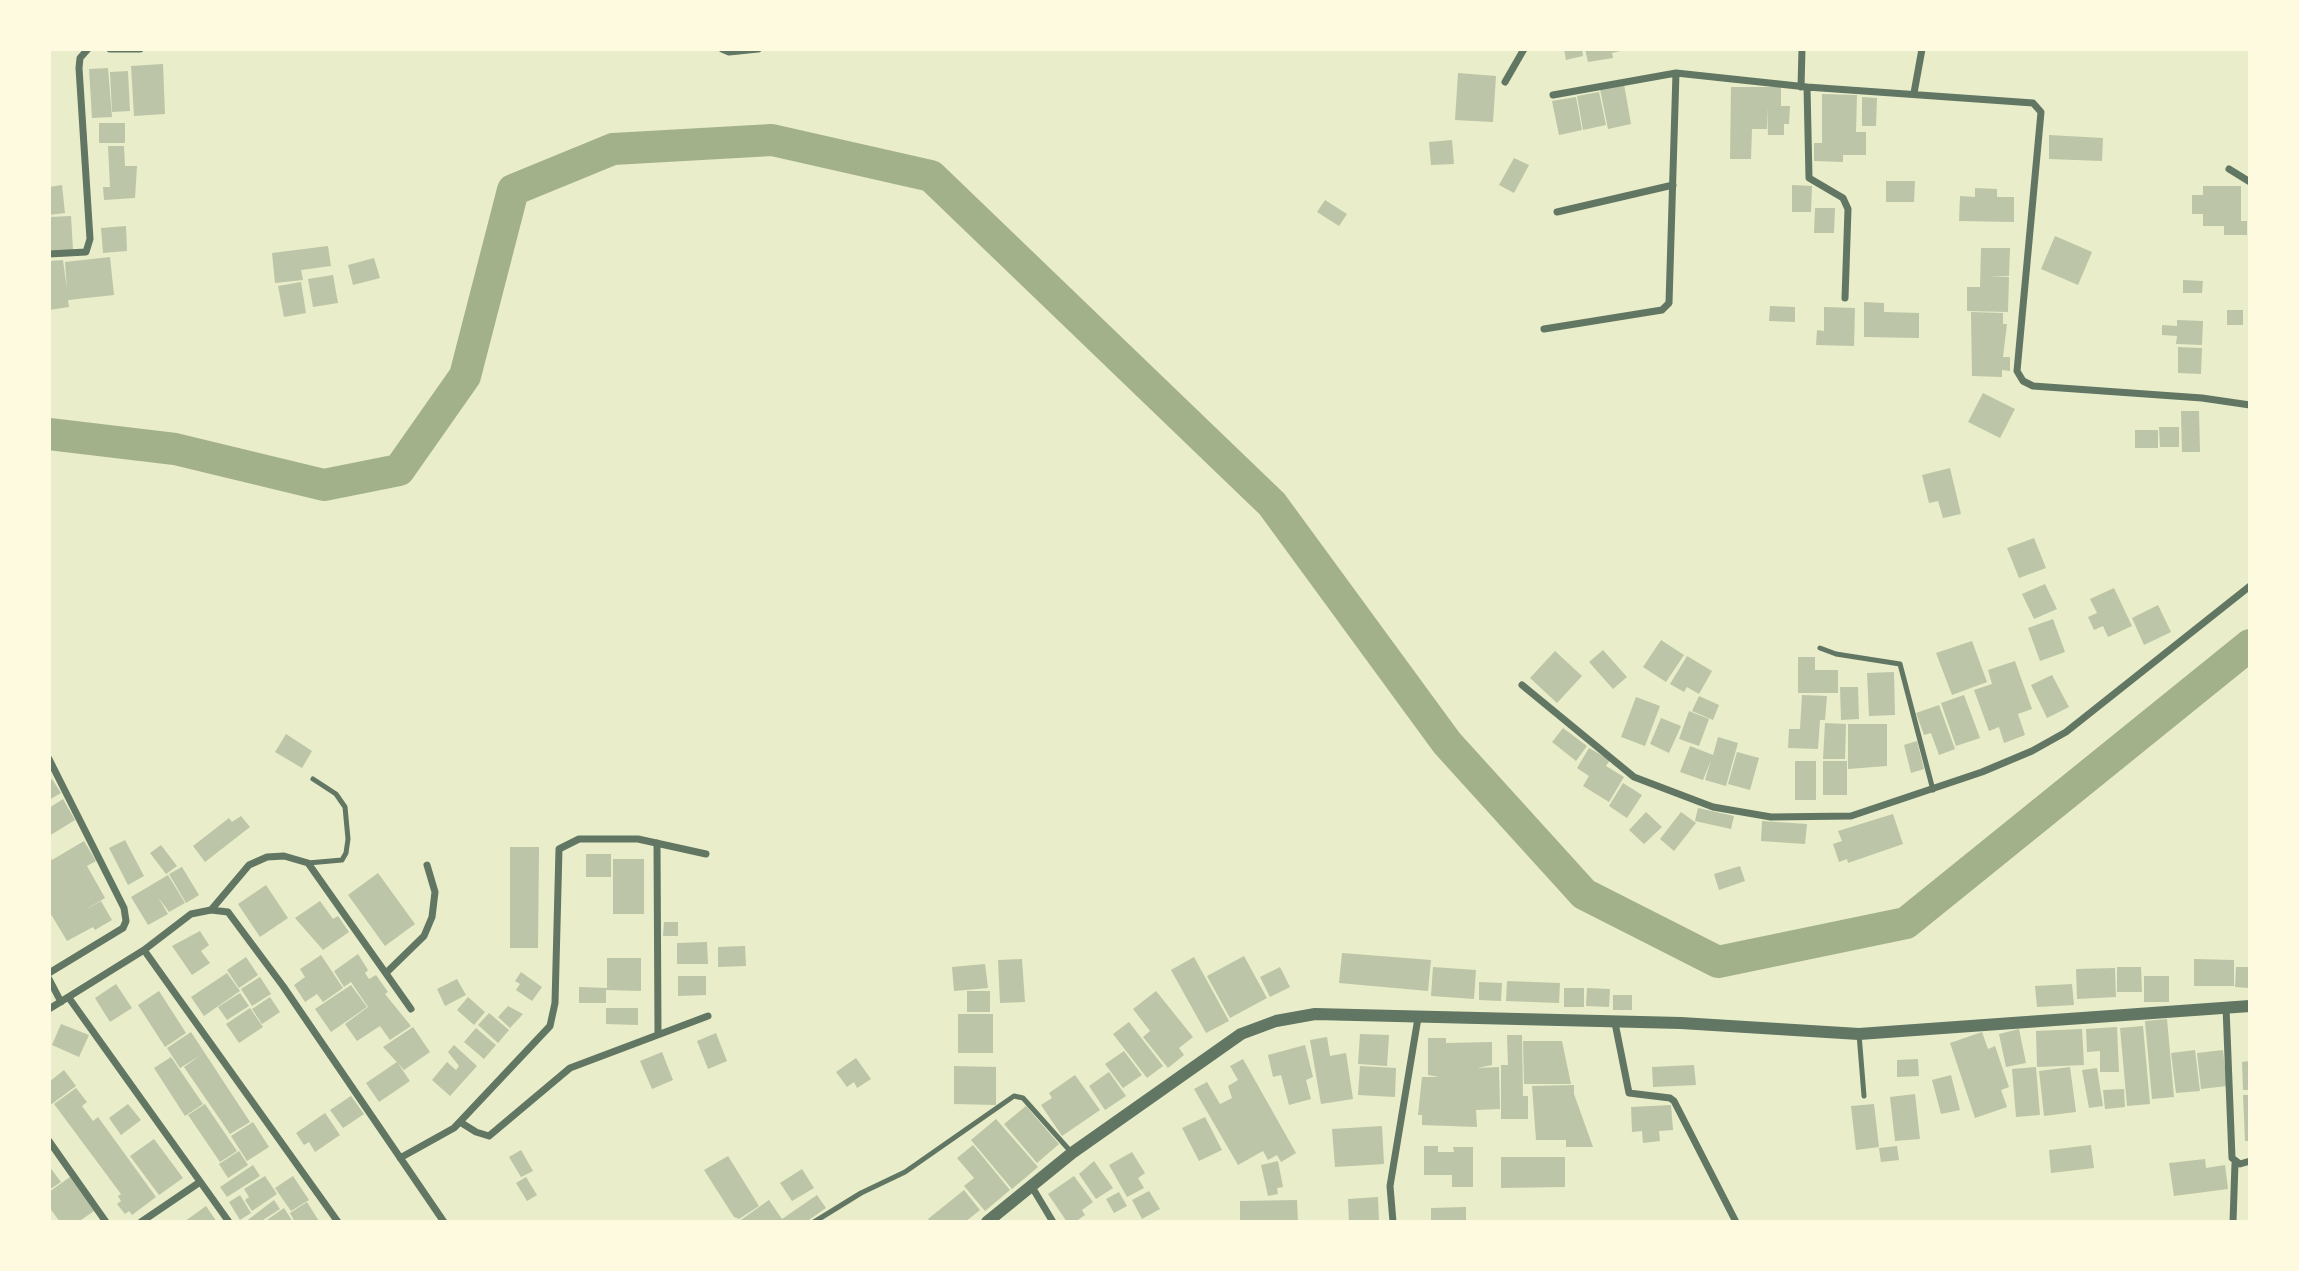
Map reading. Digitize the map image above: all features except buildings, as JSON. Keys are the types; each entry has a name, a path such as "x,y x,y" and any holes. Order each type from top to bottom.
{"street":[{"path":"49,254 86,252 90,239 79,68 80,58 88,49"},
{"path":"110,49 141,49"},
{"path":"722,49 729,52 758,49"},
{"path":"1505,82 1524,49"},
{"path":"1802,49 1809,178 1843,198 1848,209 1845,298"},
{"path":"1914,93 1922,49"},
{"path":"1544,329 1665,308 1669,303 1676,73"},
{"path":"1553,94 1676,73 1804,87 2027,101 2040,110 2017,371 2023,381 2033,386 2202,397 2250,405"},
{"path":"2229,169 2250,182"},
{"path":"1557,212 1673,185"},
{"path":"1522,685 1634,777 1713,807 1771,817 1851,816 1933,790 2032,751 2066,732 2250,586"},
{"path":"49,760 124,908 126,921 123,928 49,973"},
{"path":"400,1158 460,1122 550,1026 555,1003 559,849 579,839 639,839 706,854"},
{"path":"657,843 659,1034"},
{"path":"211,910 249,865 267,857 284,856 308,863 411,1009"},
{"path":"386,973 424,936 432,917 436,905 435,892 427,865"},
{"path":"49,1009 144,950 191,914 211,910 228,912 240,925 444,1222"},
{"path":"144,950 338,1222"},
{"path":"49,979 229,1222"},
{"path":"987,1222 1072,1153 1241,1034 1276,1021 1315,1014 1681,1023 1859,1034 2250,1006"},
{"path":"2226,1007 2232,1158 2235,1163 2233,1222"},
{"path":"460,1122 489,1136 570,1068 708,1016"},
{"path":"1393,1222 1390,1186 1418,1018"},
{"path":"1615,1023 1629,1093 1670,1098 1674,1101 1737,1222"},
{"path":"49,1141 106,1222"},
{"path":"2235,1163 2250,1161"},
{"path":"141,1222 200,1182"},
{"path":"1032,1187 1053,1222"}],"lane":[{"path":"1820,648 1836,654 1900,664 1933,790"},
{"path":"308,863 342,860 348,839 345,807 336,794 313,779"},
{"path":"1859,1034 1864,1096"},
{"path":"814,1222 861,1193 905,1172 1014,1096 1023,1098 1072,1153"}],"waterway":[{"path":"49,434 175,449 324,485 399,470 465,376 513,190 613,149 772,140 931,176 1272,504 1447,743 1584,894 1718,962 1906,923 2250,645"}]}
